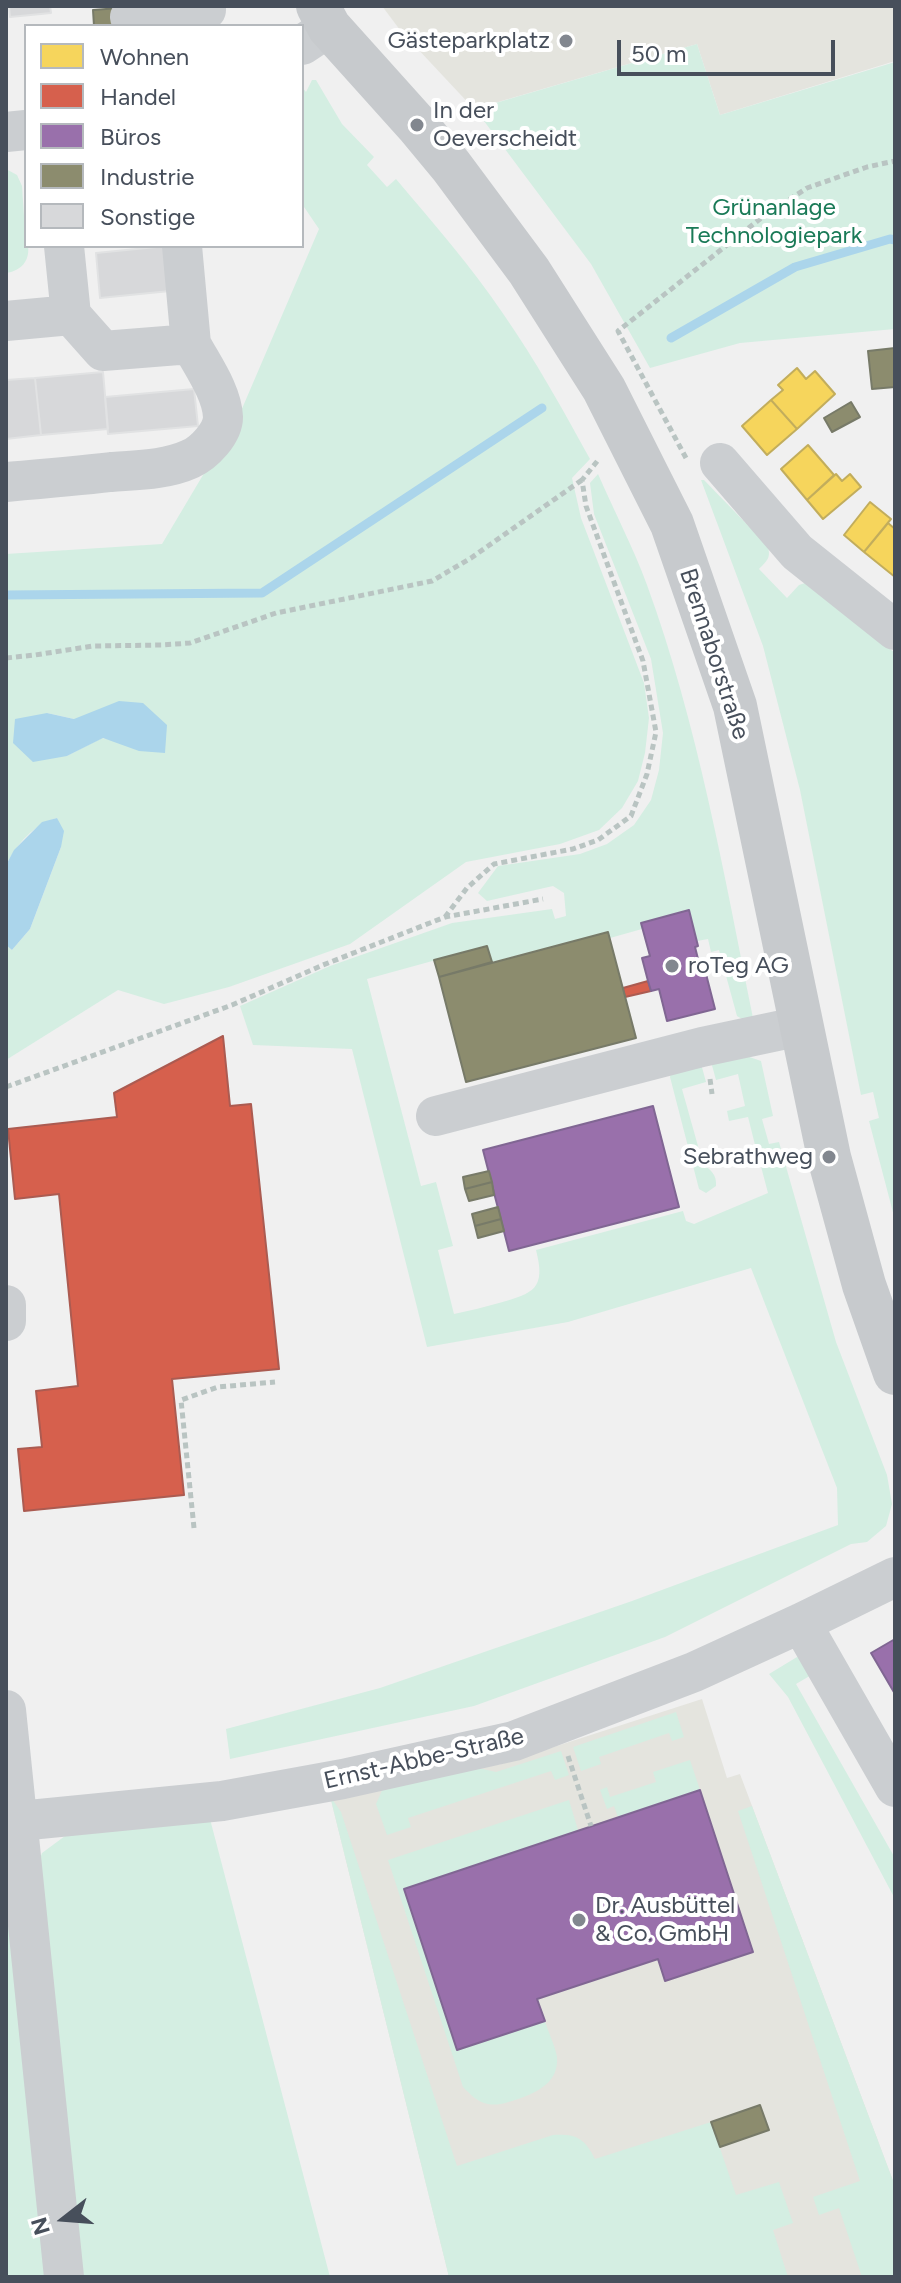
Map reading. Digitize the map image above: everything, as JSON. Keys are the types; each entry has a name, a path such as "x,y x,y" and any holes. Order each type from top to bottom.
{"main road":[{"name":"Brennaborstraße","path":"310,21 417,125 520,259 604,389 672,524 735,706 837,1190 864,1285 895,1373"}],"street":[{"path":"130,16 206,10"},
{"path":"64,248 71,315 103,351 191,344"},
{"path":"6,482 152,469 190,459 209,445 222,424 223,415 215,391 191,344 182,248"},
{"path":"6,321 71,315"},
{"path":"705,464 797,552 895,630"},
{"path":"436,1116 702,1047 801,1026"},
{"path":"6,1305 6,1321"},
{"name":"Ernst-Abbe-Straße","path":"19,1821 222,1801 514,1741 694,1672 895,1577"},
{"path":"801,1623 895,1787"},
{"path":"6,1710 64,2277"}],"path":[{"path":"705,464 618,331 760,219 807,188 867,167 895,161"},
{"path":"6,658 93,646 190,643 276,613 432,581 471,558 582,480 597,461 630,439"},
{"path":"445,917 467,888 494,864 573,849 598,840 631,816 647,774 656,732 643,661 586,506 582,480"},
{"path":"6,1087 232,1005 445,917 543,899"},
{"path":"194,1528 181,1400 218,1387 275,1382"},
{"path":"558,1724 591,1826"}],"shaded area":[{"path":"382,6 895,6 895,61 720,115 697,44 474,109 400,30"},
{"path":"702,1699 727,1778 740,1774 895,2186 895,2277 449,2277 330,1796 474,1759 498,1765"}],"green space":[{"name":"Grünanlage Technologiepark","path":"697,44 720,115 895,62 895,329 740,343 650,368 591,264 475,109"},
{"path":"312,80 316,80 342,124 374,157 367,165 387,187 396,179 466,262 527,350 590,459 572,478 581,518 644,683 649,718 638,781 622,808 599,830 560,844 466,862 350,944 229,987 164,1004 118,990 6,1060 6,945 12,950 30,929 61,847 57,818 27,836 6,865 6,554 162,544 241,411 319,229 304,207 304,90 306,92","holes":["47,713 74,719 119,742 102,738 67,756"]},
{"path":"6,169 17,175 22,186 24,248 28,248 28,256 16,270 6,273"},
{"path":"598,474 647,585 681,691 708,800 753,1018 737,1016 719,950 711,952 708,939 697,941 689,911 641,923 642,929 610,938 608,932 492,962 487,946 367,979 421,1186 436,1182 453,1246 438,1250 454,1314 529,1292 538,1281 536,1250 683,1211 686,1221 694,1224 768,1193 759,1159 740,1164 737,1154 756,1149 748,1117 729,1121 727,1111 745,1106 738,1074 716,1080 710,1058 735,1052 761,1061 773,1116 762,1119 769,1144 779,1142 836,1342 887,1475 892,1504 886,1526 867,1542 851,1544 665,1637 474,1706 230,1759 226,1729 380,1688 632,1601 838,1525 837,1488 751,1268 568,1322 427,1347 352,1049 253,1045 240,1006 330,966 452,923 552,909 555,919 566,916 564,893 553,886 487,901 478,893 498,866 580,854 607,844 634,825 651,800 659,770 663,733 651,659 594,514 590,483"},
{"path":"701,480 767,545 768,558 759,569 787,598 799,585 811,585 895,653 895,1220 869,1121 879,1118 873,1092 861,1095 800,790 763,646"},
{"path":"700,1060 706,1082 682,1089 703,1164 716,1179 716,1186 706,1193 699,1189 670,1077 671,1069"},
{"path":"797,1657 804,1658 813,1674 796,1684 895,1858 895,1899 788,1697 769,1674"},
{"path":"676,1712 684,1737 672,1741 669,1733 599,1757 601,1764 581,1771 573,1747"},
{"path":"561,1751 569,1775 555,1780 551,1771 408,1818 411,1827 387,1835 376,1804 384,1786 465,1765 496,1772"},
{"path":"690,1760 700,1790 618,1817 614,1806 607,1809 600,1790 607,1787 610,1797 656,1782 653,1772"},
{"path":"330,1796 341,1812 457,2166 553,2135 579,2139 595,2159 711,2122 736,2195 779,2182 793,2223 773,2230 788,2277 449,2277"},
{"path":"569,1800 578,1830 404,1889 457,2050 545,2021 557,2057 551,2079 540,2089 518,2099 500,2104 484,2103 463,2087 388,1860"},
{"path":"752,1806 895,2186 895,2277 862,2277 839,2208 819,2215 813,2197 860,2181 738,1811"},
{"path":"210,1819 330,2277 77,2277 35,1873 42,1853 65,1836"},
{"path":"6,1856 51,2277 6,2277"}],"water":[{"path":"119,701 143,703 167,725 165,753 139,751 103,738 67,756 33,762 13,743 15,719 47,713 74,719"},
{"path":"57,818 64,831 61,847 30,929 12,950 6,945 6,865 14,850 42,822"}],"building: Wohnen":[{"path":"797,368 806,379 815,371 835,394 797,429 771,400 783,390 778,385"},
{"path":"771,400 797,429 767,455 742,426"},
{"path":"808,445 834,475 807,500 781,469"},
{"path":"836,474 842,481 850,474 861,487 823,519 807,500"},
{"path":"870,502 891,519 864,552 844,535"},
{"path":"888,523 895,529 895,577 864,552"}],"building: Handel":[{"path":"648,981 651,991 625,997 623,988"},
{"path":"223,1036 230,1106 251,1104 279,1369 172,1379 184,1495 24,1511 18,1449 42,1447 36,1391 78,1386 59,1194 15,1199 8,1129 117,1117 114,1093"}],"building: Büros":[{"name":"roTeg AG","path":"689,910 702,975 706,974 715,1009 667,1021 659,989 651,991 648,981 642,958 650,956 641,923"},
{"path":"653,1106 679,1207 509,1251 483,1150"},
{"path":"895,1639 895,1694 871,1653"},
{"name":"Dr. Ausbüttel & Co. GmbH","path":"700,1790 753,1952 665,1981 658,1959 537,1999 545,2021 457,2050 404,1889"}],"building: Industrie":[{"path":"119,8 121,24 94,24 93,10"},
{"path":"895,348 895,387 872,389 868,351"},
{"path":"851,402 860,417 832,432 824,418"},
{"path":"608,932 636,1038 466,1082 439,977"},
{"path":"487,946 492,962 439,977 434,960"},
{"path":"489,1171 492,1182 465,1189 463,1177"},
{"path":"492,1182 494,1195 469,1201 465,1189"},
{"path":"498,1207 501,1219 475,1226 472,1214"},
{"path":"501,1219 504,1231 478,1238 475,1226"},
{"path":"760,2105 769,2130 720,2147 711,2122"}],"building: Sonstige":[{"path":"9,6 50,6 51,13 10,17"},
{"path":"166,248 170,291 100,298 96,253"},
{"path":"103,372 108,429 41,435 35,378"},
{"path":"35,378 41,435 6,439 6,380"},
{"path":"194,389 198,426 108,434 105,397"}],"waterway":[{"path":"671,338 795,267 895,240"},
{"path":"6,595 262,593 542,408"}],"place":[{"name":"Gästeparkplatz","path":"566,41"},
{"name":"In der Oeverscheidt","path":"417,125"},
{"name":"roTeg AG","path":"672,966"},
{"name":"Sebrathweg","path":"829,1157"},
{"name":"Dr. Ausbüttel & Co. GmbH","path":"579,1920"}]}
